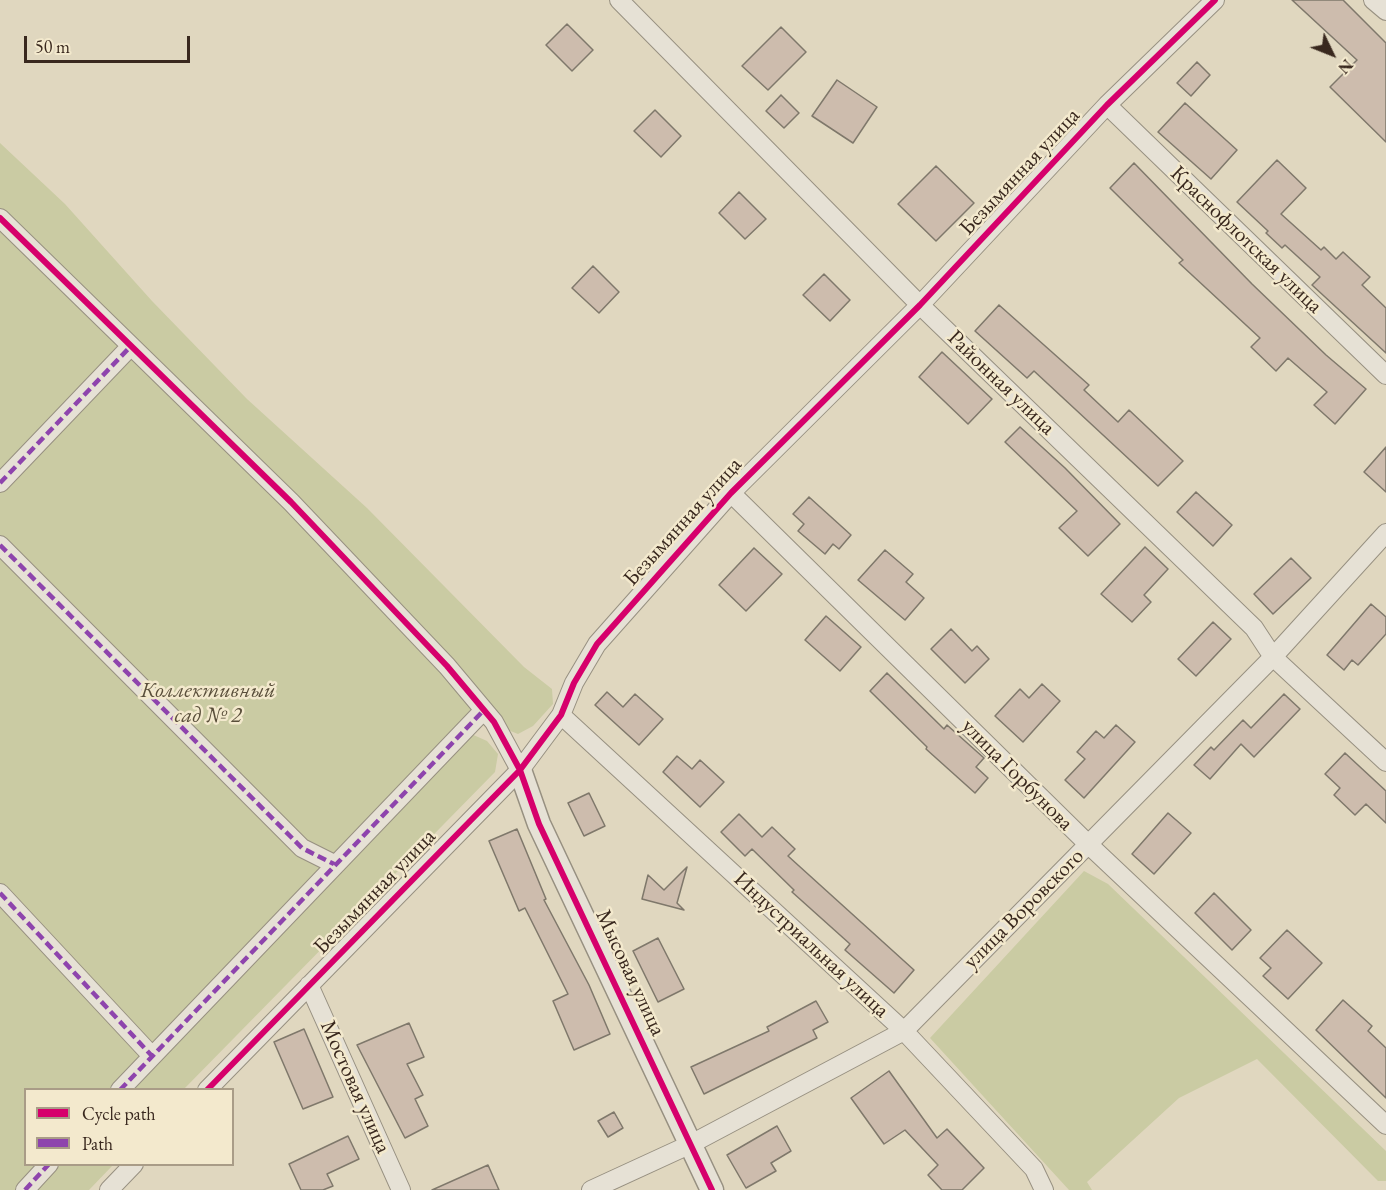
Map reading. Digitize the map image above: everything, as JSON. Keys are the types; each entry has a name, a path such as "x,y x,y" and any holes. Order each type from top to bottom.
{"street":[{"name":"Районная улица","path":"619,0 920,305 1254,628 1273,657 1386,762"},
{"name":"Безымянная улица","path":"208,1088 520,770 561,716 574,683 597,644 731,493 920,305 1107,105 1215,0"},
{"path":"1373,0 1386,11"},
{"name":"Краснофлотская улица","path":"1107,105 1386,375"},
{"path":"0,218 291,502 447,666 494,722 520,770"},
{"path":"0,483 131,346"},
{"name":"улица Горбунова","path":"731,493 1088,844 1386,1125"},
{"name":"улица Воровского","path":"591,1190 691,1144 904,1030 1273,657 1386,533"},
{"path":"0,545 302,848 334,864"},
{"path":"121,1088 484,710"},
{"name":"Индустриальная улица","path":"561,716 904,1030 1034,1169 1044,1190"},
{"name":"Мысовая улица","path":"520,770 539,824 712,1190"},
{"path":"0,893 152,1056"},
{"name":"Мостовая улица","path":"309,984 401,1190"},
{"path":"25,1190 47,1166"},
{"path":"109,1190 132,1166"}],"green space":[{"name":"Коллективный сад № 2","path":"0,143 65,204 152,301 247,399 367,508 524,667 552,689 553,704 533,726 518,734 508,730 497,715 469,733 487,741 498,754 495,772 185,1088 24,1088 24,1166 112,1166 89,1190 0,1190"},
{"path":"1084,871 1108,884 1386,1151 1386,1181 1378,1181 1257,1059 1179,1098 1087,1182 1092,1190 1069,1190 930,1038"}],"building":[{"path":"1292,0 1343,0 1386,43 1386,142 1330,87 1357,60"},
{"path":"567,24 593,50 572,71 546,45"},
{"path":"781,27 806,52 768,90 742,66"},
{"path":"1197,62 1210,75 1191,96 1177,83"},
{"path":"837,80 877,107 853,143 812,116"},
{"path":"781,95 799,113 784,128 766,111"},
{"path":"1185,103 1237,150 1211,179 1158,132"},
{"path":"655,110 681,136 661,157 634,131"},
{"path":"1277,160 1306,188 1281,214 1321,250 1324,247 1336,259 1343,252 1370,277 1362,285 1386,308 1386,353 1312,285 1320,277 1285,245 1282,248 1266,233 1268,231 1237,202"},
{"path":"1134,163 1252,284 1326,355 1366,389 1335,424 1314,405 1327,392 1288,358 1276,371 1251,347 1260,338 1179,263 1183,260 1110,188"},
{"path":"936,166 974,203 936,241 898,204"},
{"path":"739,192 766,219 745,239 719,213"},
{"path":"593,266 619,292 599,313 572,288"},
{"path":"824,274 850,300 830,321 803,295"},
{"path":"999,305 1089,385 1084,390 1118,422 1129,410 1183,461 1158,486 1034,371 1027,378 975,331"},
{"path":"942,352 992,399 968,424 919,377"},
{"path":"1020,427 1065,468 1120,524 1088,556 1059,528 1077,511 1005,442"},
{"path":"1386,447 1386,492 1364,472"},
{"path":"1196,492 1232,525 1213,546 1177,512"},
{"path":"809,497 851,535 839,549 833,544 825,554 798,531 804,524 793,514"},
{"path":"1145,547 1168,569 1144,595 1151,602 1132,622 1101,594"},
{"path":"754,548 782,574 746,611 719,585"},
{"path":"885,550 913,574 906,582 924,598 905,620 858,580"},
{"path":"1291,558 1311,578 1273,614 1254,594"},
{"path":"1371,604 1386,617 1386,634 1358,665 1352,660 1344,670 1327,655"},
{"path":"826,616 861,647 840,671 805,640"},
{"path":"1213,622 1231,639 1196,676 1178,659"},
{"path":"951,629 972,651 977,646 989,659 965,683 931,649"},
{"path":"887,673 944,729 947,725 984,758 976,767 988,778 975,793 926,749 927,747 870,691"},
{"path":"1042,684 1060,701 1023,742 995,716 1020,689 1029,698"},
{"path":"607,692 623,707 635,694 663,719 639,745 595,705"},
{"path":"1284,694 1300,709 1254,757 1241,744 1210,779 1194,765 1211,747 1214,750 1243,720 1251,728"},
{"path":"1116,725 1135,742 1084,798 1065,780 1085,759 1077,752 1096,731 1104,738"},
{"path":"1345,753 1386,791 1386,823 1366,804 1355,815 1334,795 1340,788 1325,774"},
{"path":"677,756 692,769 700,760 724,782 700,807 663,772"},
{"path":"589,793 605,826 584,836 568,803"},
{"path":"1168,813 1191,833 1154,874 1132,854"},
{"path":"739,814 762,837 772,827 795,849 788,856 914,970 894,993 845,950 850,944 792,892 794,890 752,849 745,856 721,832"},
{"path":"517,829 546,899 544,900 589,985 610,1034 574,1050 553,1001 568,994 525,908 519,911 489,841"},
{"path":"687,867 677,903 684,910 642,899 648,875 664,890"},
{"path":"1214,893 1251,930 1232,950 1195,913"},
{"path":"1287,930 1322,963 1288,999 1263,976 1271,968 1260,958"},
{"path":"658,938 684,989 658,1002 633,951"},
{"path":"1343,1000 1372,1026 1368,1031 1386,1048 1386,1098 1316,1030"},
{"path":"816,1001 828,1022 813,1030 817,1038 704,1094 691,1067 769,1031 767,1027"},
{"path":"409,1023 424,1057 407,1064 423,1095 415,1099 428,1126 405,1138 357,1045"},
{"path":"304,1029 333,1097 303,1109 274,1042"},
{"path":"889,1071 937,1138 947,1129 984,1168 962,1190 942,1190 928,1175 938,1165 905,1130 884,1144 851,1098"},
{"path":"614,1112 623,1128 608,1137 598,1121"},
{"path":"777,1126 791,1151 771,1163 776,1171 746,1188 727,1155"},
{"path":"348,1136 359,1159 327,1174 333,1186 323,1190 301,1190 289,1164"},
{"path":"488,1165 499,1190 432,1190"}],"marked path":[{"path":"0,483 131,346"},
{"path":"0,545 302,848 334,864"},
{"path":"122,1088 484,710"},
{"path":"0,893 152,1056"},
{"path":"25,1190 47,1166"}],"cycle path":[{"path":"209,1088 520,770 561,715 574,683 597,644 731,493 920,305 1107,105 1215,0"},
{"path":"0,218 291,502 447,666 494,722 520,770 539,824 712,1190"}]}
